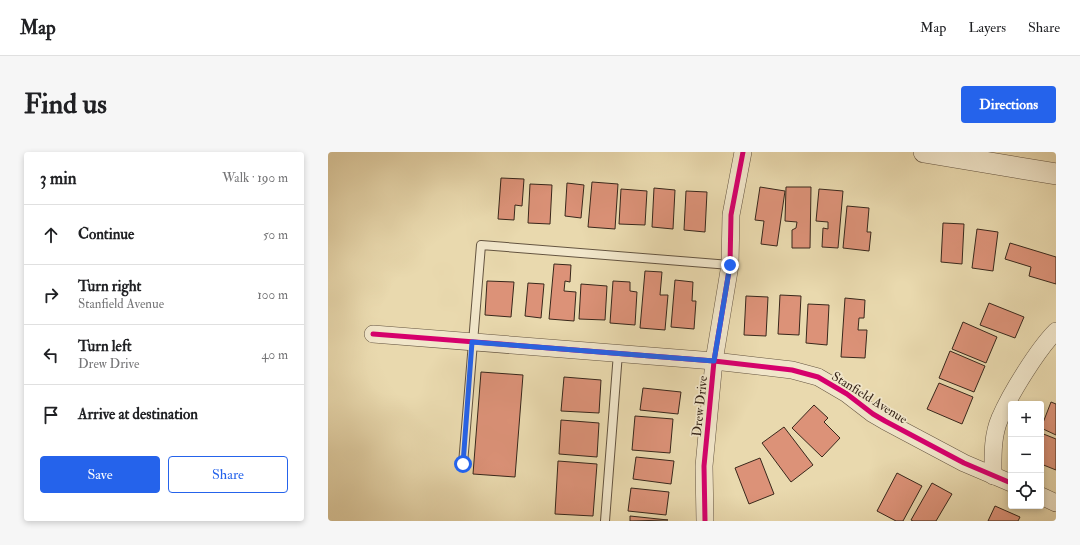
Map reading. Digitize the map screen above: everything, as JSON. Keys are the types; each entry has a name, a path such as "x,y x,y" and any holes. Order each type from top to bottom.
{"street":[{"name":"Drew Drive","path":"705,521 704,466 714,361 730,265 731,215 744,152"},
{"path":"924,152 1056,174"},
{"path":"993,476 994,442 1000,419 1022,377 1056,331"},
{"name":"Stanfield Avenue","path":"373,334 714,361 792,370 818,377 847,394 873,414 964,463 1008,482"},
{"path":"1044,497 1056,503"}],"lane":[{"path":"463,464 481,245 730,265"},
{"path":"606,521 618,353"}],"building":[{"path":"501,178 524,179 522,206 515,205 514,220 498,219"},
{"path":"592,182 618,184 615,229 588,227"},
{"path":"567,183 584,185 581,218 565,216"},
{"path":"530,184 552,185 550,224 528,223"},
{"path":"760,187 785,191 777,246 761,244 764,221 755,220"},
{"path":"786,187 811,187 810,248 792,248 792,230 796,228 797,222 785,221"},
{"path":"654,188 675,190 673,229 652,227"},
{"path":"621,189 647,191 645,225 619,224"},
{"path":"819,189 843,191 838,248 822,247 823,228 828,229 828,222 816,221"},
{"path":"686,191 707,192 705,232 684,230"},
{"path":"847,206 869,208 867,232 871,232 869,251 843,248"},
{"path":"943,223 964,224 962,264 941,262"},
{"path":"977,229 998,232 993,271 972,268"},
{"path":"1010,243 1056,257 1056,284 1029,276 1031,267 1005,259"},
{"path":"554,264 571,265 570,282 565,281 564,291 576,292 574,321 549,319"},
{"path":"645,271 662,272 660,295 668,295 665,330 640,328"},
{"path":"675,280 693,282 692,301 696,301 694,329 671,327"},
{"path":"487,281 514,282 511,317 485,315"},
{"path":"613,281 630,282 630,291 637,292 635,325 610,323"},
{"path":"528,283 544,284 541,318 525,316"},
{"path":"581,284 607,286 605,320 579,319"},
{"path":"780,295 801,296 799,335 778,334"},
{"path":"746,296 768,297 766,336 744,335"},
{"path":"845,298 865,300 864,318 859,318 858,330 867,330 865,358 841,357"},
{"path":"989,303 1024,317 1015,338 980,325"},
{"path":"808,304 829,305 827,345 806,343"},
{"path":"963,322 997,337 986,363 952,349"},
{"path":"950,351 985,366 974,392 939,378"},
{"path":"481,372 523,375 515,477 473,474"},
{"path":"564,377 601,380 599,413 561,411"},
{"path":"939,383 973,397 962,424 927,409"},
{"path":"643,388 681,392 678,414 640,410"},
{"path":"1051,402 1056,404 1056,435 1044,429 1044,420"},
{"path":"814,405 828,418 824,422 840,438 822,457 792,428"},
{"path":"635,416 673,419 670,453 632,450"},
{"path":"561,420 599,423 597,457 559,454"},
{"path":"784,427 813,465 791,482 762,443"},
{"path":"1044,434 1056,439 1056,470 1044,465"},
{"path":"636,457 674,461 671,484 633,479"},
{"path":"760,458 774,494 749,504 735,468"},
{"path":"558,461 597,464 593,516 555,514"},
{"path":"897,473 922,486 903,521 896,521 877,511"},
{"path":"932,483 952,494 936,521 911,520"},
{"path":"631,488 669,492 666,515 628,511"},
{"path":"995,506 1020,517 1018,521 988,521"},
{"path":"630,516 668,520 630,521"}],"cycle path":[{"path":"705,521 704,466 714,361 730,265 731,215 743,152"},
{"path":"373,334 714,361 792,370 818,377 847,394 873,414 885,421 964,463 1008,482"}],"route":[{"path":"463,464 472,342 714,361 730,265"}]}
